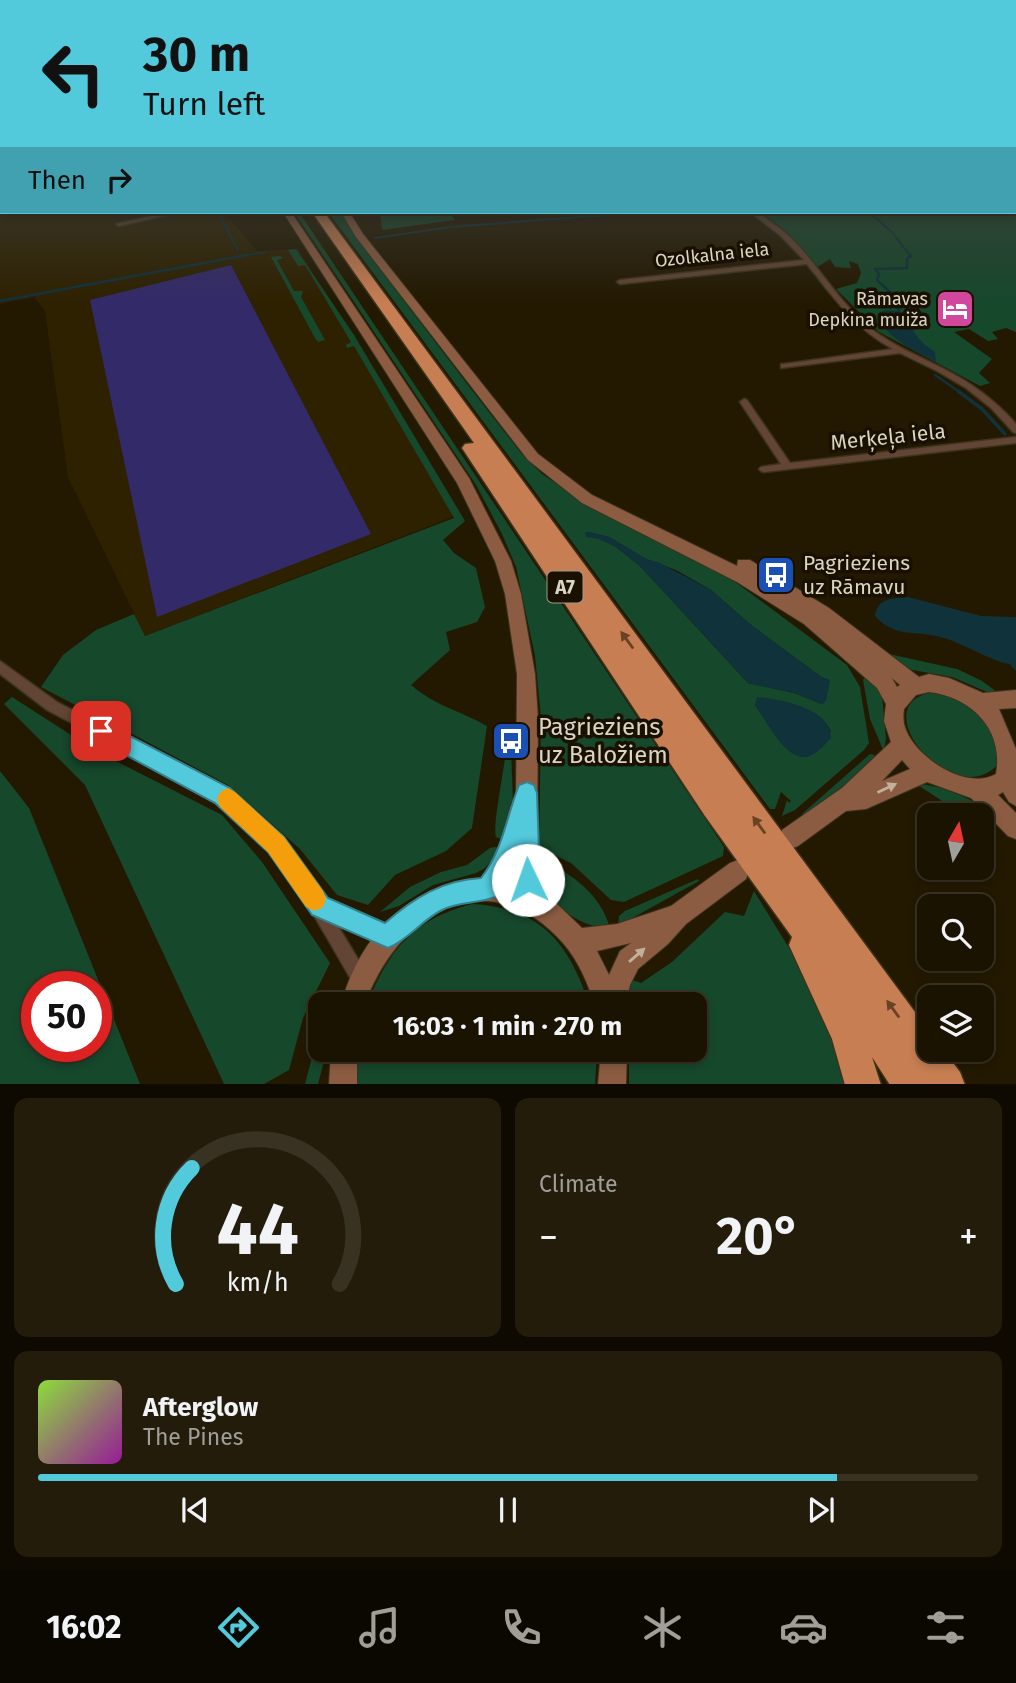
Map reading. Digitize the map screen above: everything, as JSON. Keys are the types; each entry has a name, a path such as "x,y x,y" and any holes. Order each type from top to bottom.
{"highway":[{"name":"A7","path":"308,214 715,806 801,923 912,1084"},
{"name":"A7","path":"319,214 947,1084"},
{"path":"801,923 807,952 848,1036 863,1084"}],"main road":[{"path":"288,214 464,482 503,561 513,594 526,674 526,850 533,900"},
{"path":"349,215 533,457 587,499 743,577 810,619 869,667 884,682 895,702"},
{"path":"641,524 714,550 764,576 823,613 915,685"},
{"path":"915,685 946,685 981,702 1013,731 1015,756 1012,787 977,789 952,783 929,771 902,744 895,729 895,702 903,691 915,685"},
{"path":"981,702 1016,699"},
{"path":"790,838 845,801 858,786 888,761 902,744"},
{"path":"845,801 866,799 929,771"},
{"path":"977,789 1016,828"},
{"path":"487,889 502,870 512,847 519,812 527,793"},
{"path":"616,992 629,960 660,936 678,916 738,871"},
{"path":"358,992 388,936 416,911 439,898 463,891 487,889 533,900 559,920 578,941 592,963 603,992"},
{"path":"578,941 617,936 678,916"},
{"path":"343,1084 344,1062"},
{"path":"612,1084 613,1062"}],"street":[{"path":"120,224 168,214"},
{"path":"756,214 781,232 828,290 869,331 899,351 949,374 976,391 1001,412 1016,430"},
{"name":"Ozolkalna iela","path":"620,282 808,262"},
{"path":"784,366 899,351"},
{"path":"744,402 788,466"},
{"name":"Merķeļa iela","path":"764,469 1016,440"},
{"path":"0,667 52,706 223,795 276,845 320,907 362,980"},
{"path":"320,907 388,936"}],"shaded area":[{"path":"0,214 226,214 257,251 298,249 458,515 145,636 68,477 45,311 34,297 0,304"}],"green space":[{"path":"295,214 300,214 724,847 723,856 624,902 611,900 571,863 539,848 541,718 535,656 516,567 476,485"},
{"path":"329,214 344,214 357,239 468,385 521,453 542,474 594,509 722,572 847,665 860,687 869,743 795,810 782,816 787,800 789,803 791,801 781,792 775,809 770,809","holes":["588,532 609,537 646,559 676,570 711,590 751,625 820,676 822,704 794,693 748,683 640,566 616,547","764,698 793,705 820,717 831,732 759,711 755,705"]},
{"path":"380,214 450,214 455,220 382,230"},
{"path":"763,214 1016,214 1016,332 1006,328 992,332 998,339 988,341 969,329 954,332 992,359 979,373 990,383 980,386 879,332 836,289 857,283 861,273 858,264 849,261 851,268 835,267 830,259 817,267 791,236"},
{"path":"296,249 354,335 465,521 443,540 454,553 476,568 485,607 477,622 446,632 450,650 411,685 439,703 487,726 472,828 446,851 395,875 368,905 337,895 300,849 228,785 115,725 123,712 118,710 98,717 41,687 63,655 96,630 134,614 145,636 454,518 354,346 347,348 346,345 351,342 305,265 298,266 288,250"},
{"path":"271,257 283,258 277,260 294,291 303,291 301,297 325,340 318,342 315,338"},
{"path":"889,654 957,669 982,681 1001,695 952,677 907,669 887,656"},
{"path":"869,671 882,695 886,738 884,752 870,719 863,680"},
{"path":"934,692 962,701 986,719 998,738 999,763 980,776 960,776 939,767 922,752 910,733 906,715 913,700"},
{"path":"12,697 96,751 222,815 262,862 330,963 316,992 308,992 308,1008 289,1070 264,1084 224,1084 85,785 4,704"},
{"path":"506,749 511,749 513,802 505,841 496,837 495,831"},
{"path":"870,754 881,757 804,816 802,814"},
{"path":"0,771 29,808 95,971 21,971 21,1062 112,1062 112,1014 140,1084 0,1084"},
{"path":"916,784 948,790 975,803 945,803"},
{"path":"495,847 502,849 485,868 433,885 399,906 380,912 410,887 441,872 467,865"},
{"path":"534,858 570,875 581,884 599,903 610,928 580,921 554,902 542,885"},
{"path":"698,879 699,881 618,926 619,916 625,911"},
{"path":"754,891 819,997 850,1084 629,1084 629,1062 707,1062 707,992 630,992 632,980 641,983 672,962 725,912 744,916"},
{"path":"472,904 496,907 534,921 561,946 585,992 372,992 384,968 406,939 434,918"},
{"path":"311,1062 324,1062 318,1084 305,1084"},
{"path":"357,1062 596,1062 595,1084 358,1084"}],"water":[{"path":"898,311 908,318 918,337 935,352 936,362 901,343 887,330 878,313"},
{"path":"585,533 609,537 646,559 658,562 711,590 751,625 820,676 830,680 826,701 822,704 794,693 748,683 640,566 616,547 599,539 586,537"},
{"path":"908,597 981,616 1016,617 1016,665 997,661 940,637 890,628 875,616 882,602"},
{"path":"757,697 791,703 814,712 829,728 831,738 810,756 793,754 778,740 755,705"}],"building":[{"path":"231,265 371,534 157,617 90,300"}],"waterway":[{"path":"219,214 238,250"},
{"path":"375,238 451,227 618,214"},
{"path":"872,215 892,232 910,256"},
{"path":"237,257 265,252"},
{"path":"0,301 247,255"},
{"path":"899,315 898,306 889,300 892,294 877,280 879,274 875,269 907,268 907,259 910,256"},
{"path":"935,375 961,393"},
{"path":"958,391 982,409 1005,434"},
{"path":"1013,665 1016,668"}],"slow traffic":[{"path":"228,799 276,845 315,899"}],"place":[{"name":"Rāmavas Depkina muiža","path":"955,309"},
{"name":"Pagrieziens uz Rāmavu","path":"776,575"},
{"name":"Pagrieziens uz Baložiem","path":"511,741"}],"route":[{"path":"101,731 223,795 276,845 320,907 388,936 416,911 439,898 463,891 487,889 502,870 512,847 519,812 527,793 528,880"}]}
